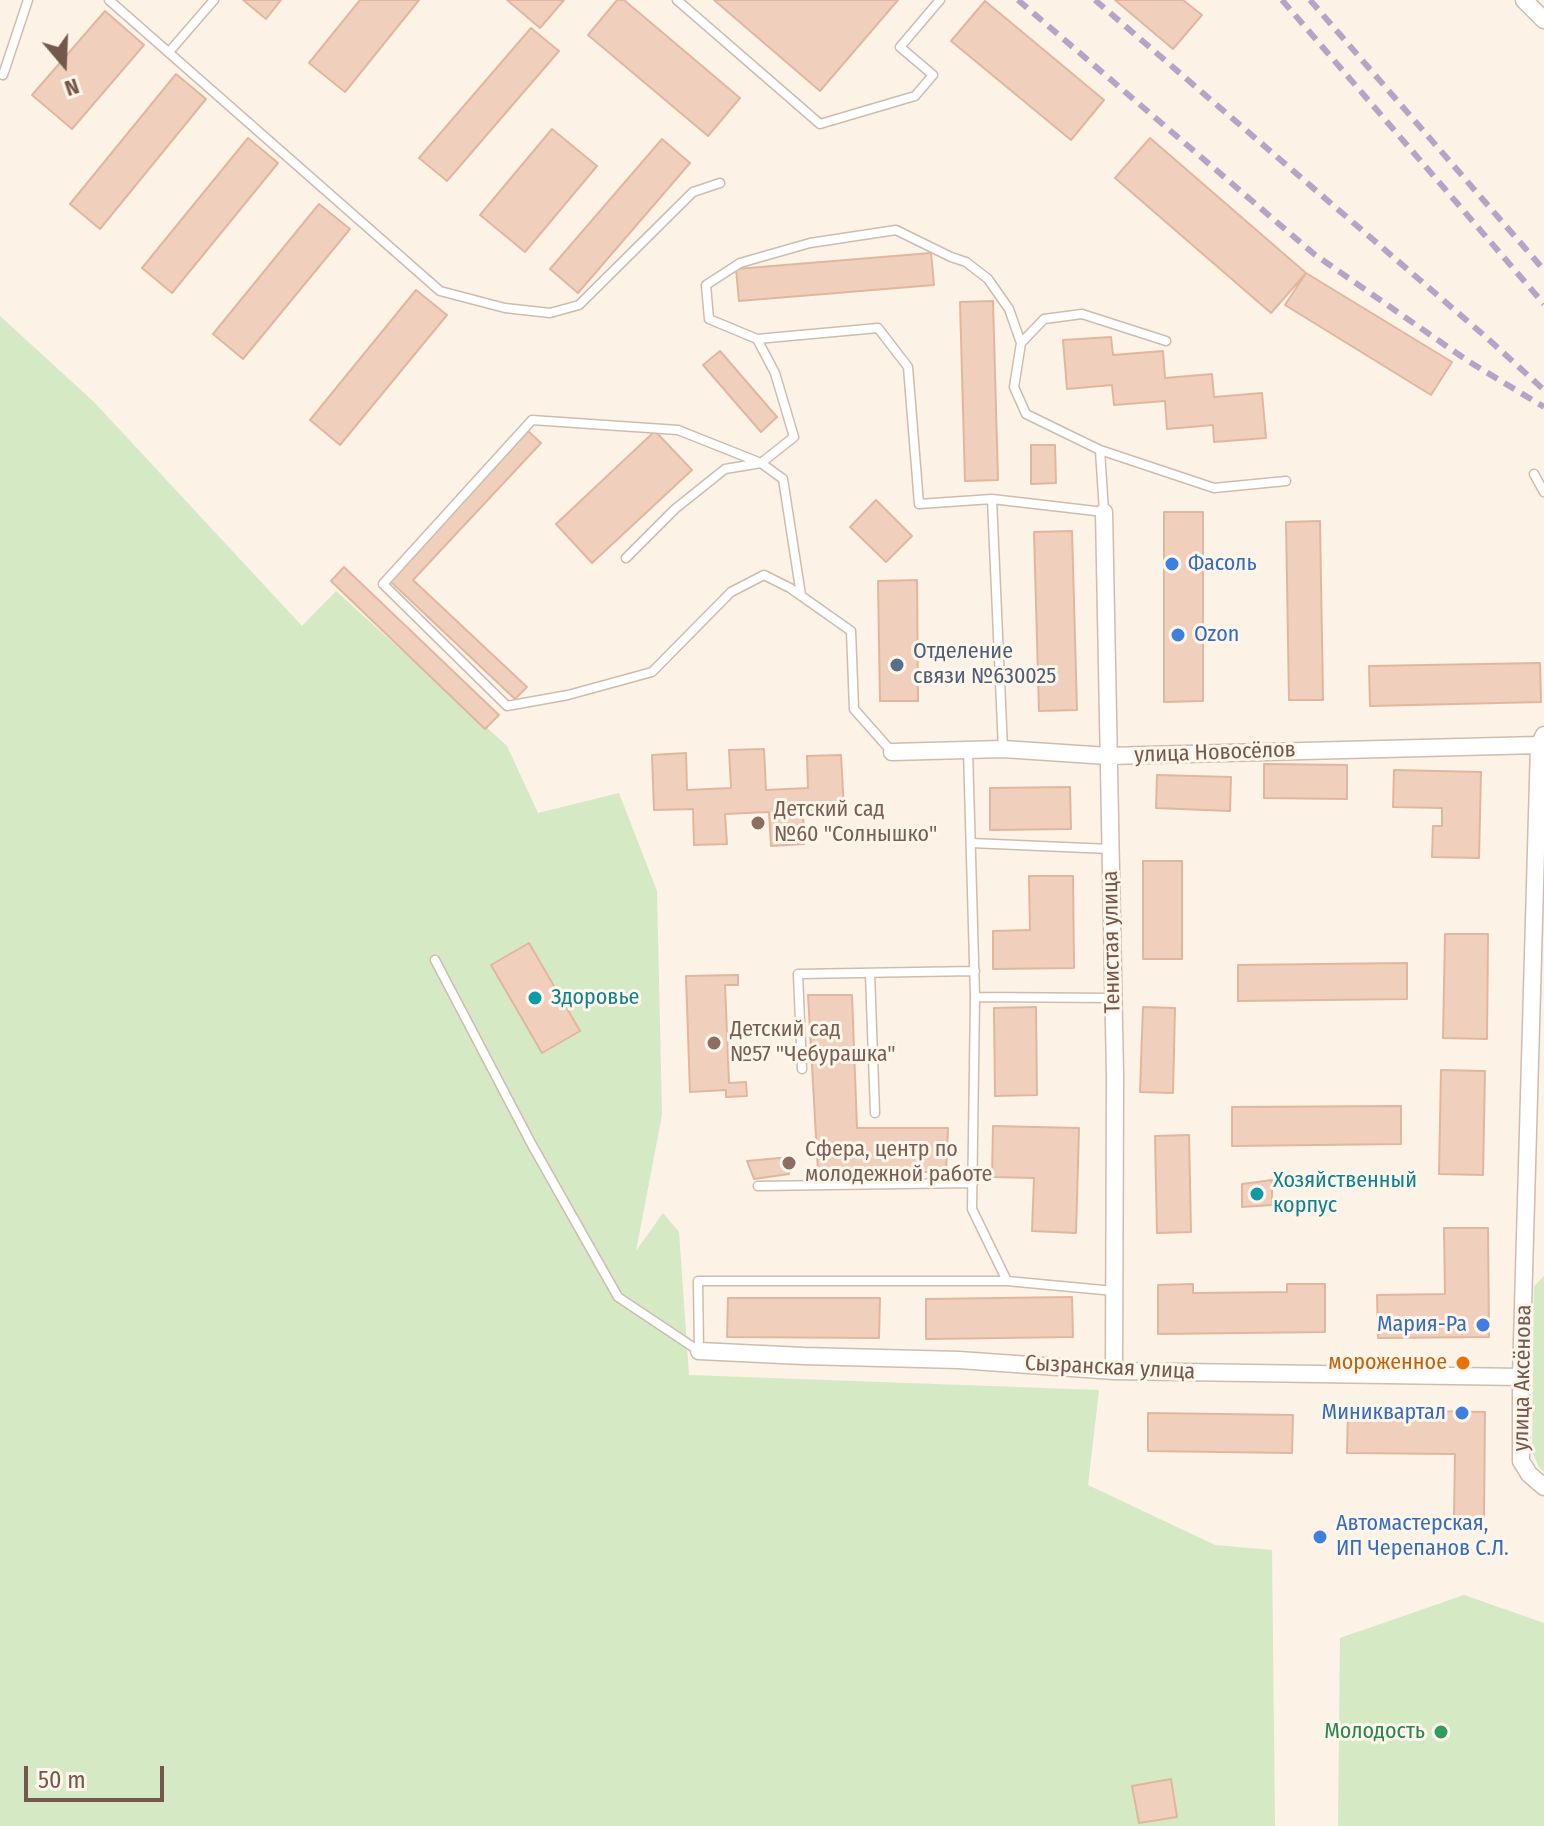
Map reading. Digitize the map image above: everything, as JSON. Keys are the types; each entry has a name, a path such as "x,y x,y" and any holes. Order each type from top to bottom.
{"street":[{"path":"1524,0 1544,20"},
{"name":"Тенистая улица","path":"1104,512 1115,1076 1114,1371"},
{"name":"улица Новосёлов","path":"892,752 1003,749 1108,756 1542,740"},
{"name":"улица Аксёнова","path":"1542,740 1521,1377 1521,1461 1529,1474 1544,1487"},
{"path":"1525,1251 1544,1251"},
{"name":"Сызранская улица","path":"699,1351 959,1360 1114,1371 1521,1377"}],"lane":[{"path":"3,75 28,0"},
{"path":"109,0 440,291 505,308 550,313 579,305 693,192 720,183"},
{"path":"169,52 214,0"},
{"path":"677,0 820,124 915,96 933,75 900,47 940,0"},
{"path":"1100,450 1104,512 992,499 919,504 908,367 878,328 757,339 709,319 706,285 740,263 810,243 896,230 966,262 988,279 1009,309 1021,343 1014,387 1026,414 1100,450 1214,488 1286,481"},
{"path":"1021,343 1044,319 1082,314 1166,341"},
{"path":"626,558 675,509 725,469 761,463 794,437 775,373 757,339"},
{"path":"801,596 783,479 761,463 678,430 532,420 383,584 507,706 568,695 652,672 731,592 764,575 790,588 801,596 851,631 854,709 892,752"},
{"path":"1534,474 1544,492"},
{"path":"992,499 1003,749"},
{"path":"968,750 975,971 972,1209 1007,1281"},
{"path":"971,843 1110,849"},
{"path":"435,960 532,1145 618,1297 699,1351"},
{"path":"802,1069 798,974 975,971"},
{"path":"870,973 875,1113"},
{"path":"975,997 1113,998"},
{"path":"758,1186 973,1183"},
{"path":"699,1351 698,1281 1007,1281 1114,1291"}],"green space":[{"path":"0,316 94,402 302,626 336,591 507,746 538,813 619,793 657,891 662,1115 636,1251 663,1213 679,1232 689,1375 1099,1390 1088,1485 1215,1545 1272,1550 1275,1826 0,1826"},
{"path":"1544,1276 1544,1472 1532,1452 1534,1286"},
{"name":"Молодость","path":"1464,1595 1544,1623 1544,1826 1338,1826 1340,1638"}],"building":[{"path":"243,0 281,0 266,19"},
{"path":"360,0 419,0 345,92 309,63"},
{"path":"507,0 564,0 540,28"},
{"path":"617,0 624,0 740,98 708,136 588,35"},
{"path":"714,0 898,0 820,91"},
{"path":"1115,0 1183,0 1202,15 1173,49"},
{"path":"985,1 1104,100 1071,140 951,41"},
{"path":"105,11 144,45 72,129 32,95"},
{"path":"531,28 559,51 447,181 419,158"},
{"path":"176,74 206,99 100,229 70,204"},
{"path":"552,129 597,166 525,252 480,215"},
{"path":"248,138 278,163 172,293 142,268"},
{"path":"1150,138 1306,273 1271,313 1115,178"},
{"path":"662,139 690,163 578,293 550,269"},
{"path":"319,204 350,229 243,359 213,334"},
{"path":"931,253 934,285 739,301 736,269"},
{"path":"1306,273 1452,362 1431,395 1285,305"},
{"path":"416,290 447,315 340,445 310,420"},
{"path":"993,301 998,480 965,481 960,302"},
{"path":"1111,337 1113,355 1163,351 1165,378 1212,374 1214,397 1262,393 1266,438 1214,442 1213,425 1167,429 1165,401 1114,405 1112,385 1067,389 1063,340"},
{"path":"720,351 777,417 761,432 703,365"},
{"path":"528,431 541,443 413,580 527,687 515,699 389,580"},
{"path":"655,431 692,470 592,563 556,524"},
{"path":"1031,445 1055,445 1056,483 1031,484"},
{"path":"876,500 912,536 886,562 850,527"},
{"path":"1164,512 1203,512 1203,701 1164,702"},
{"path":"1320,521 1323,700 1289,700 1286,522"},
{"path":"1072,531 1077,710 1039,711 1034,532"},
{"path":"344,567 499,715 485,729 331,581"},
{"path":"917,580 918,701 880,701 878,581"},
{"path":"1540,663 1541,702 1370,706 1369,666"},
{"path":"764,749 766,790 808,788 807,756 841,755 844,810 803,811 804,844 771,846 769,812 725,814 727,844 694,845 693,809 654,810 652,755 686,753 687,790 731,788 729,750"},
{"path":"1264,764 1347,765 1347,799 1264,798"},
{"path":"1394,770 1481,772 1479,858 1432,857 1433,826 1442,826 1442,808 1393,807"},
{"path":"1157,775 1231,777 1230,811 1156,808"},
{"path":"1070,787 1071,829 990,830 990,788"},
{"path":"1143,861 1182,861 1182,959 1143,959"},
{"path":"1029,876 1073,876 1074,968 993,969 993,931 1030,930"},
{"path":"1445,934 1488,934 1487,1039 1443,1038"},
{"name":"Здоровье","path":"529,943 580,1031 542,1053 491,965"},
{"path":"1407,963 1407,999 1238,1001 1238,965"},
{"path":"738,975 738,985 725,985 729,1083 746,1082 747,1096 726,1097 726,1090 690,1092 686,976"},
{"path":"808,995 852,995 857,1128 948,1128 946,1172 818,1172"},
{"path":"1036,1007 1037,1095 995,1096 994,1008"},
{"path":"1143,1007 1175,1008 1173,1093 1140,1092"},
{"path":"1441,1070 1485,1071 1483,1175 1439,1174"},
{"path":"1401,1106 1401,1144 1232,1146 1232,1107"},
{"path":"993,1126 1079,1128 1076,1233 1032,1231 1034,1178 992,1177"},
{"path":"1189,1135 1191,1232 1157,1233 1155,1136"},
{"name":"Сфера, центр по молодежной работе","path":"790,1157 789,1174 754,1179 747,1161"},
{"name":"Хозяйственный корпус","path":"1272,1180 1272,1205 1242,1207 1242,1184"},
{"path":"1444,1228 1488,1228 1489,1337 1378,1338 1377,1295 1445,1294"},
{"path":"1193,1284 1193,1293 1287,1292 1287,1284 1325,1284 1325,1332 1158,1334 1158,1285"},
{"path":"1072,1297 1073,1337 926,1339 926,1299"},
{"path":"728,1298 880,1298 879,1338 727,1337"},
{"path":"1348,1410 1485,1412 1484,1518 1454,1518 1455,1454 1347,1453"},
{"path":"1148,1413 1293,1415 1292,1453 1148,1451"},
{"path":"1171,1779 1177,1817 1139,1823 1132,1786"}],"railway":[{"path":"1018,0 1314,254 1468,361 1544,407"},
{"path":"1095,0 1544,390"},
{"path":"1282,0 1544,304"},
{"path":"1310,0 1544,270"}],"place":[{"name":"Фасоль","path":"1172,564"},
{"name":"Ozon","path":"1178,635"},
{"name":"Отделение связи №630025","path":"897,665"},
{"name":"Детский сад №60 \"Солнышко\"","path":"758,823"},
{"name":"Здоровье","path":"535,998"},
{"name":"Детский сад №57 \"Чебурашка\"","path":"714,1043"},
{"name":"Сфера, центр по молодежной работе","path":"789,1163"},
{"name":"Хозяйственный корпус","path":"1257,1194"},
{"name":"Мария-Ра","path":"1483,1325"},
{"name":"мороженное","path":"1463,1363"},
{"name":"Миниквартал","path":"1462,1413"},
{"name":"Автомастерская, ИП Черепанов С.Л.","path":"1320,1537"},
{"name":"Молодость","path":"1441,1732"}]}
